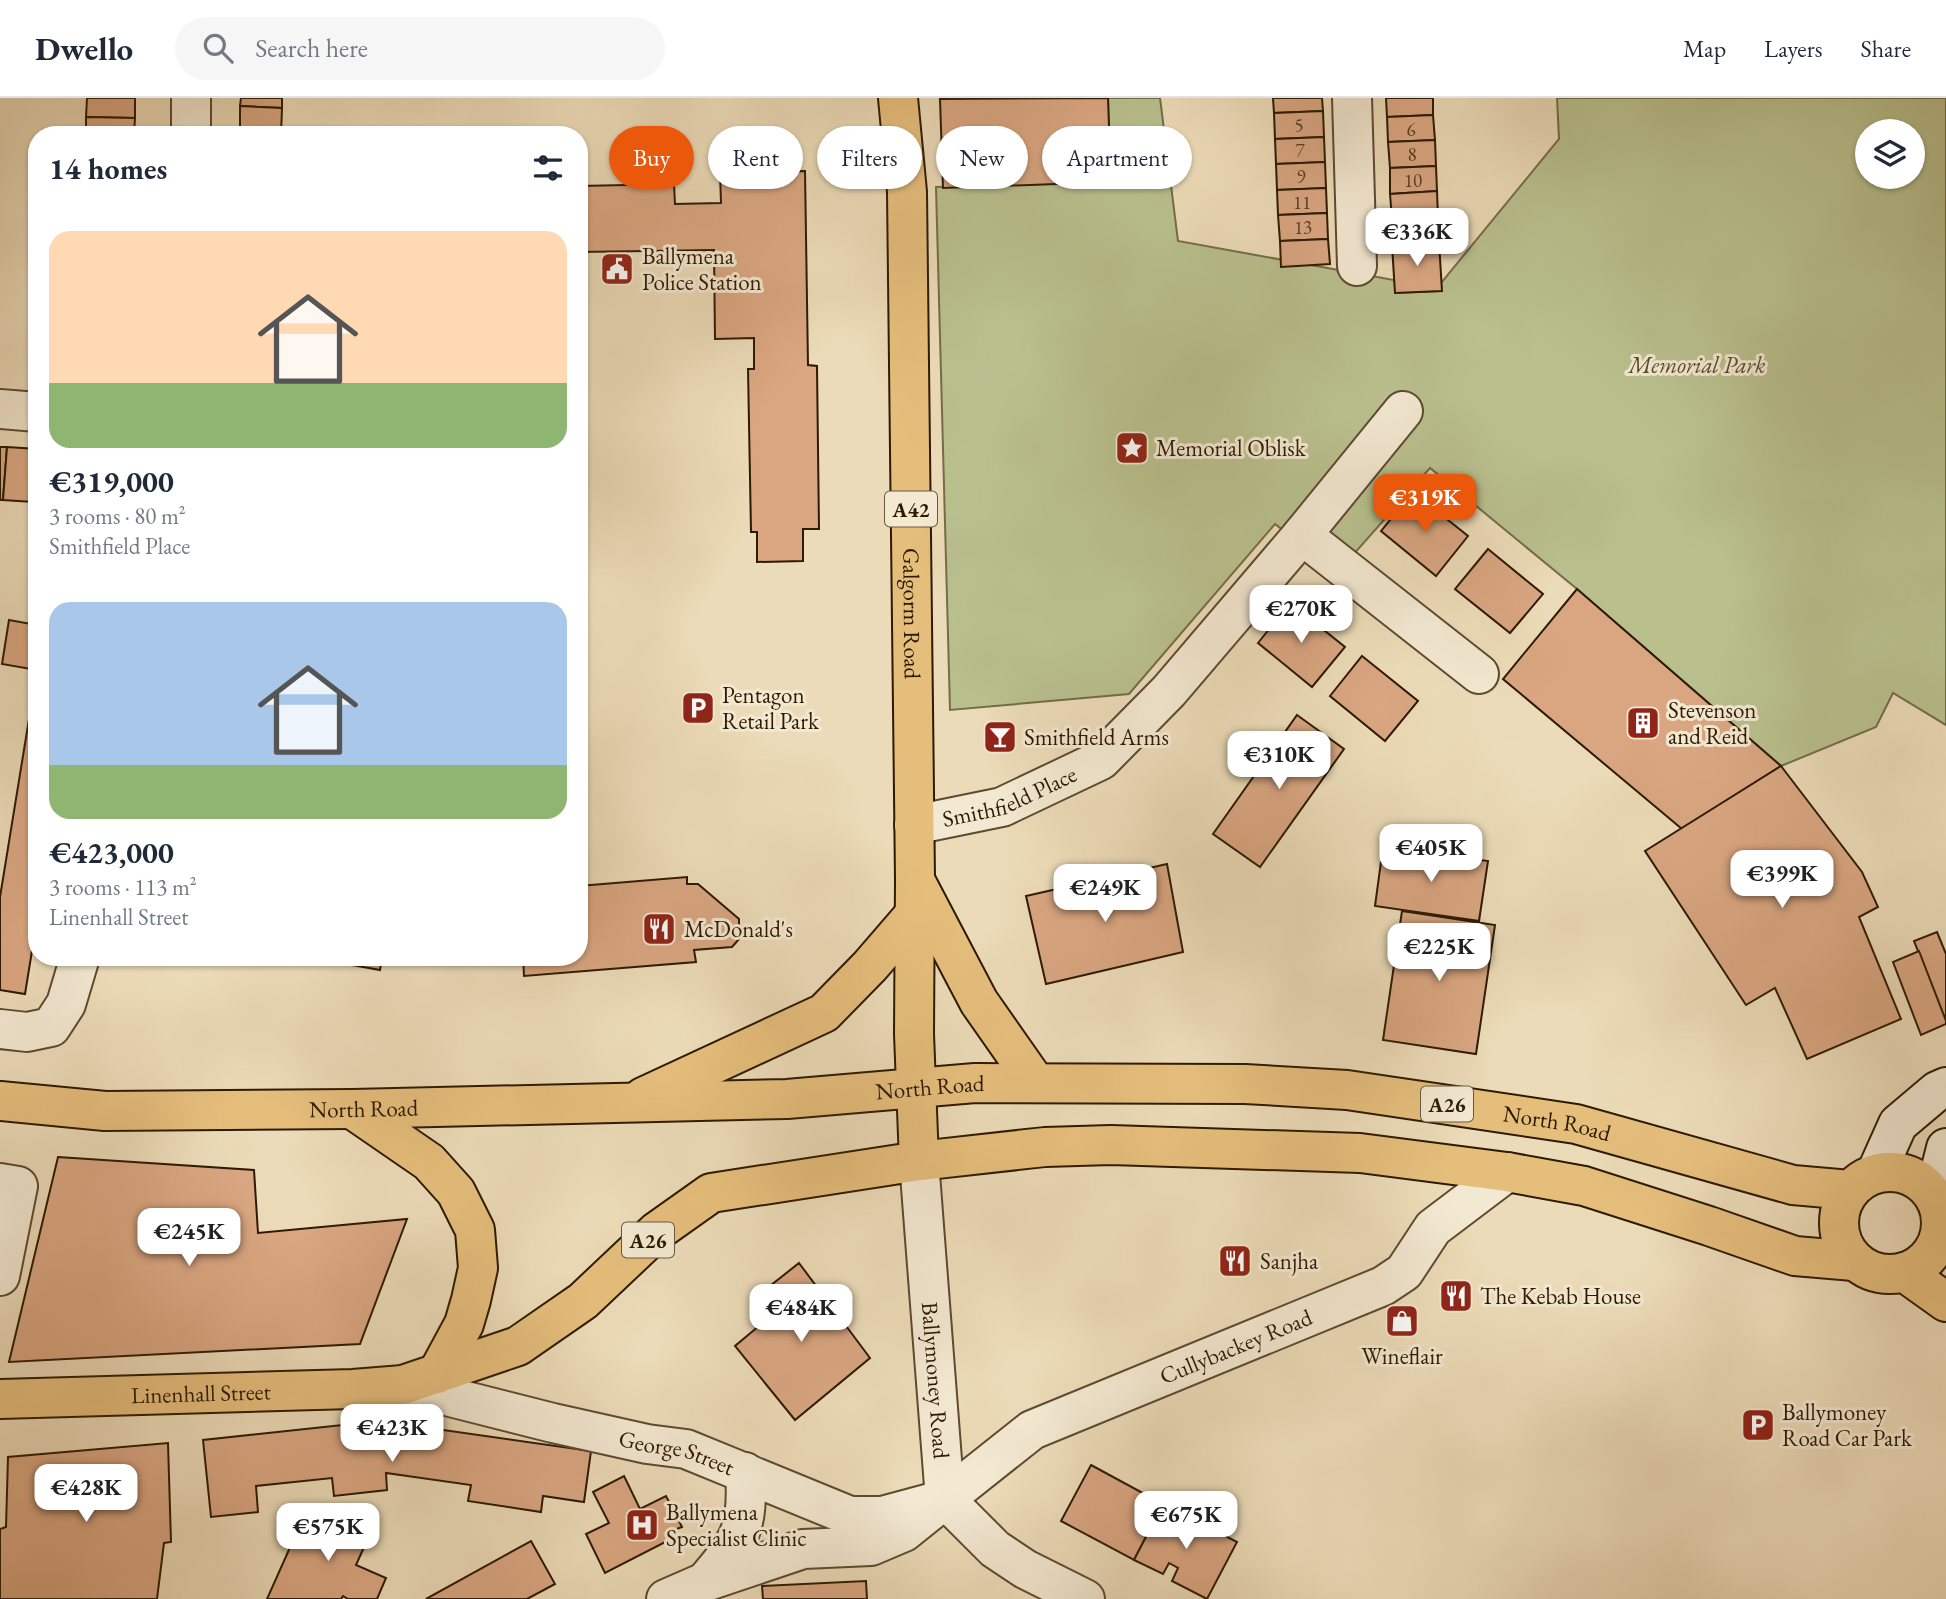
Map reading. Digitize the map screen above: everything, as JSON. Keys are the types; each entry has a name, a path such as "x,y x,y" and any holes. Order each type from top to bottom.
{"main road":[{"name":"Galgorm Road","path":"898,98 907,192 915,1088"},
{"path":"629,1104 824,1013 855,982 914,897 979,1002 1035,1082"},
{"name":"North Road","path":"0,1101 105,1111 352,1109 787,1099 915,1088 1035,1082 1245,1084 1347,1090 1576,1124 1793,1185 1863,1182"},
{"name":"Ballymoney Road","path":"915,1088 919,1161"},
{"path":"352,1109 429,1162 456,1192 475,1230 478,1268 464,1324 420,1379"},
{"name":"A26","path":"420,1379 518,1346 583,1301 656,1232 711,1193 919,1161 1045,1147 1111,1145 1360,1153 1507,1172 1584,1186 1795,1256 1854,1261 1869,1270 1886,1274 1904,1272"},
{"name":"A26","path":"1863,1182 1893,1172 1909,1175 1923,1184 1940,1221"},
{"path":"1854,1261 1845,1249 1839,1218 1842,1204 1863,1182"},
{"path":"1940,1221 1936,1245 1928,1257 1904,1272 1946,1303"},
{"name":"Linenhall Street","path":"0,1399 354,1389 420,1379"}],"street":[{"path":"191,98 191,126"},
{"path":"1352,98 1357,266"},
{"path":"0,409 28,411"},
{"name":"Smithfield Place","path":"914,825 1002,807 1101,760 1169,691 1403,411"},
{"path":"1302,535 1479,674"},
{"path":"0,1029 27,1032 51,1027 66,1004 77,966"},
{"path":"1863,1182 1898,1124 1937,1091 1946,1087"},
{"path":"1940,1221 1946,1148"},
{"name":"Ballymoney Road","path":"919,1161 944,1499"},
{"name":"Cullybackey Road","path":"666,1599 705,1582 803,1549 871,1546 904,1532 1032,1430 1383,1286 1404,1272 1433,1228 1507,1172"},
{"path":"0,1183 18,1186 0,1276"},
{"name":"George Street","path":"420,1379 553,1423 647,1444 686,1449 850,1516 882,1516 944,1499"},
{"path":"705,1582 738,1541 746,1514 745,1472"},
{"path":"944,1499 995,1549 1025,1569 1085,1599"}],"green space":[{"name":"Memorial Park","path":"1108,98 1160,98 1164,126 1109,126"},
{"name":"Memorial Park","path":"1557,98 1946,98 1946,725 1893,693 1876,727 1781,766 1577,589 1430,468 1337,573 1275,524 1129,694 950,710 936,189 1028,189 1028,184 1042,184 1042,189 1171,189 1178,241 1394,280 1396,293 1441,291 1441,283 1559,139"}],"building":[{"path":"87,98 135,98 135,118 86,117"},
{"path":"241,98 282,98 282,108 240,106"},
{"path":"1108,98 1109,126 1042,126 1042,184 1028,185 1028,126 941,126 940,99"},
{"path":"1273,98 1322,98 1323,111 1274,113"},
{"path":"1386,98 1433,98 1433,115 1387,117"},
{"path":"240,106 282,108 281,126 240,126"},
{"path":"1323,111 1324,137 1275,139 1274,113"},
{"path":"1433,115 1435,140 1388,142 1387,117"},
{"path":"86,117 135,118 135,126 86,126"},
{"path":"1324,137 1325,162 1276,164 1275,139"},
{"path":"1435,140 1436,166 1390,168 1388,142"},
{"path":"1325,162 1326,188 1277,190 1276,164"},
{"path":"1436,166 1437,191 1390,194 1390,168"},
{"path":"805,171 808,365 817,366 819,529 803,529 803,561 757,562 757,532 751,532 748,369 754,369 754,338 715,339 714,250 588,252 588,186 609,185 609,189 674,189 675,204 721,203 721,189 803,189"},
{"path":"1326,188 1327,213 1278,215 1277,190"},
{"path":"1437,191 1438,217 1392,219 1390,194"},
{"path":"1327,213 1328,239 1280,241 1278,215"},
{"path":"1438,217 1439,242 1392,245 1392,219"},
{"path":"1328,239 1330,264 1281,267 1280,241"},
{"path":"1439,242 1442,291 1395,293 1392,245"},
{"path":"0,447 7,447 3,500 0,500"},
{"path":"7,447 28,448 28,502 3,500"},
{"path":"1413,492 1468,536 1436,576 1381,531"},
{"path":"1488,549 1543,594 1510,633 1455,589"},
{"name":"Stevenson and Reid","path":"1577,589 1781,766 1682,829 1503,679"},
{"path":"1290,603 1345,647 1312,687 1258,643"},
{"path":"9,620 28,623 28,668 2,664"},
{"path":"1362,656 1418,701 1385,741 1330,696"},
{"path":"1297,715 1344,749 1260,867 1213,834"},
{"path":"28,725 30,966 25,994 0,990 0,897"},
{"path":"1781,766 1862,872 1878,907 1859,917 1901,1019 1807,1059 1775,988 1746,1005 1645,851"},
{"path":"1383,847 1488,861 1479,921 1375,906"},
{"path":"1167,864 1183,952 1046,984 1026,896"},
{"name":"McDonald's","path":"687,877 687,884 698,884 739,919 739,939 732,947 694,950 696,962 524,976 523,966 588,966 588,885"},
{"path":"1402,911 1495,925 1476,1054 1383,1040"},
{"path":"1937,932 1946,954 1946,1021 1914,941"},
{"path":"1919,951 1946,1021 1946,1024 1921,1035 1893,962"},
{"path":"358,966 381,966 380,970"},
{"path":"58,1157 254,1170 258,1233 407,1219 360,1344 9,1362"},
{"path":"799,1263 870,1358 795,1420 735,1346 772,1315 756,1297"},
{"path":"380,1421 591,1451 584,1502 543,1496 541,1512 468,1501 471,1485 386,1473 387,1490 334,1496 332,1478 256,1486 258,1512 211,1517 203,1440"},
{"path":"168,1443 171,1542 164,1543 157,1599 0,1599 0,1529 6,1527 8,1457"},
{"path":"1091,1465 1163,1504 1134,1560 1061,1521"},
{"name":"Ballymena Specialist Clinic","path":"624,1476 640,1509 666,1496 682,1527 674,1530 677,1536 605,1573 586,1534 609,1523 593,1492"},
{"path":"1163,1504 1237,1542 1207,1599 1172,1581 1178,1568 1169,1563 1163,1574 1134,1560"},
{"path":"326,1507 373,1527 356,1565 386,1578 377,1599 348,1599 343,1596 341,1599 267,1599 300,1525 315,1532"},
{"path":"531,1541 555,1584 527,1599 426,1599"},
{"path":"866,1581 867,1599 763,1599 762,1586"}],"place":[{"name":"Ballymena Police Station","path":"617,269"},
{"name":"Memorial Oblisk","path":"1132,448"},
{"name":"Pentagon Retail Park","path":"698,708"},
{"name":"Stevenson and Reid","path":"1643,723"},
{"name":"Smithfield Arms","path":"1000,737"},
{"name":"McDonald's","path":"659,929"},
{"name":"Sanjha","path":"1235,1261"},
{"name":"The Kebab House","path":"1456,1296"},
{"name":"Wineflair","path":"1402,1321"},
{"name":"Ballymoney Road Car Park","path":"1758,1425"},
{"name":"Ballymena Specialist Clinic","path":"642,1525"}]}
